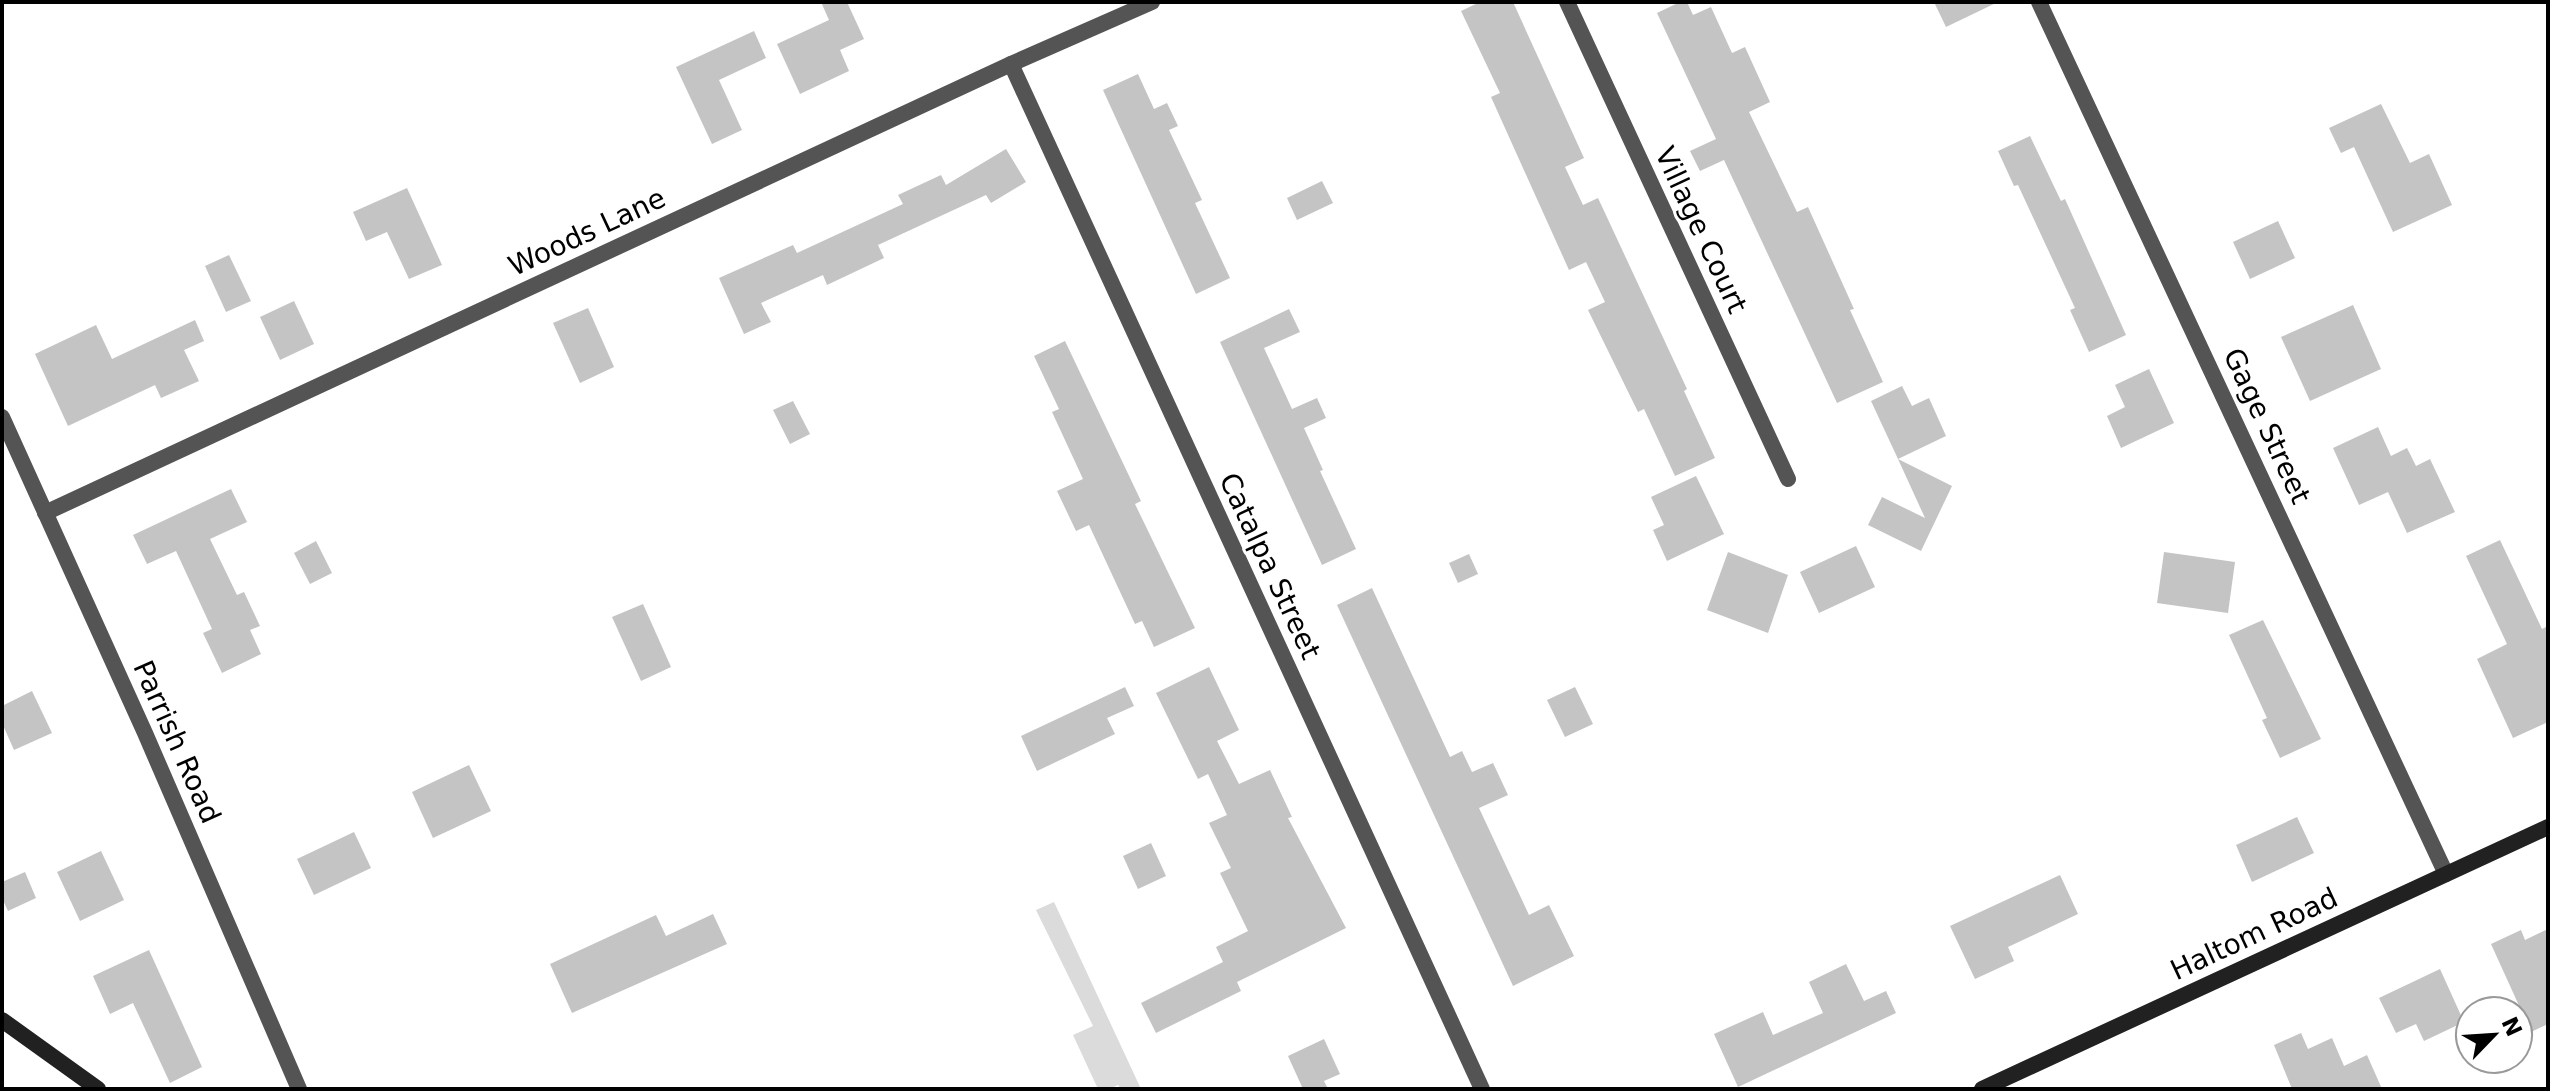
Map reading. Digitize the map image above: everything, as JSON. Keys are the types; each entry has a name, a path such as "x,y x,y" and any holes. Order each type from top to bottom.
{"main road":[{"name":"Haltom Road","path":"1982,1089 2548,827"},
{"path":"2,1020 98,1089"}],"street":[{"name":"Woods Lane","path":"45,513 1011,64 1152,2"},
{"name":"Village Court","path":"1567,2 1788,479"},
{"name":"Gage Street","path":"2039,2 2446,874"},
{"name":"Catalpa Street","path":"1011,64 1482,1089"},
{"name":"Parrish Road","path":"2,417 145,733 299,1089"}],"shaded area":[{"path":"1054,902 1141,1089 1121,1089 1118,1085 1098,1089 1073,1035 1093,1026 1036,910"}],"building":[{"path":"821,2 847,2 864,39 840,50 849,71 800,94 777,44 829,20"},
{"path":"1480,2 1513,2 1584,158 1565,167 1583,205 1598,198 1687,389 1684,391 1715,458 1675,476 1644,409 1638,412 1588,310 1605,302 1586,262 1569,270 1491,97 1500,93 1461,11"},
{"path":"1680,2 1687,2 1693,15 1711,7 1732,53 1745,47 1770,102 1749,112 1797,212 1808,207 1883,382 1837,403 1724,160 1700,171 1690,151 1716,139 1657,13"},
{"path":"1934,2 1998,2 1946,27"},
{"path":"754,31 766,58 719,80 742,130 712,144 676,67"},
{"path":"1138,74 1154,109 1167,103 1178,126 1169,130 1202,200 1195,203 1230,278 1196,294 1103,90"},
{"path":"2381,104 2410,163 2429,154 2452,205 2393,232 2354,147 2341,153 2329,128"},
{"path":"2030,136 2061,201 2065,199 2126,335 2089,352 2070,310 2075,308 2018,185 2014,186 1998,151"},
{"path":"1006,149 1026,182 991,203 986,195 878,245 884,258 827,285 823,275 761,303 771,322 744,334 719,278 793,245 797,253 903,204 898,195 941,175 946,185"},
{"path":"1322,181 1333,203 1297,220 1287,198"},
{"path":"407,188 442,265 409,279 387,232 366,241 353,212"},
{"path":"2278,221 2295,258 2250,279 2233,242"},
{"path":"229,255 251,301 226,312 205,266"},
{"path":"294,301 314,344 280,360 260,317"},
{"path":"2353,305 2381,369 2310,401 2281,337"},
{"path":"588,308 614,367 580,383 553,323"},
{"path":"1289,309 1300,332 1264,348 1292,409 1317,398 1326,418 1304,428 1356,549 1322,565 1220,342"},
{"path":"195,320 204,341 184,350 199,381 161,398 155,385 68,426 35,354 96,325 112,359"},
{"path":"1065,341 1141,501 1135,504 1195,628 1154,647 1142,621 1135,624 1089,525 1076,531 1057,491 1083,479 1052,412 1059,409 1034,356"},
{"path":"2149,369 2174,423 2121,448 2107,416 2125,407 2115,385"},
{"path":"1902,386 1912,406 1929,398 1946,436 1898,459 1871,401"},
{"path":"793,401 810,434 790,444 773,410"},
{"path":"2378,427 2391,456 2407,448 2416,466 2430,459 2455,512 2407,533 2388,492 2359,505 2333,448"},
{"path":"1898,459 1952,486 1921,551 1868,525 1882,497 1925,518"},
{"path":"1696,476 1724,534 1667,561 1653,530 1664,525 1651,497"},
{"path":"231,489 247,522 210,539 237,595 244,592 260,626 250,630 261,654 222,673 203,633 212,629 176,551 147,564 133,535"},
{"path":"2500,540 2542,629 2548,626 2548,722 2513,738 2477,659 2507,644 2466,556"},
{"path":"316,541 332,573 310,584 294,553"},
{"path":"1856,546 1875,587 1819,613 1800,572"},
{"path":"1728,552 1788,575 1768,633 1707,610"},
{"path":"2164,552 2235,562 2228,613 2157,603"},
{"path":"1469,554 1478,574 1458,583 1449,563"},
{"path":"1372,588 1450,757 1462,751 1472,772 1493,763 1508,795 1479,808 1529,915 1549,905 1574,956 1513,986 1337,605"},
{"path":"643,604 671,667 641,681 612,617"},
{"path":"2263,620 2321,739 2280,758 2262,720 2267,718 2229,635"},
{"path":"1209,667 1239,730 1217,741 1239,784 1270,770 1292,817 1288,818 1346,928 1237,982 1241,991 1156,1033 1141,1003 1223,962 1216,947 1248,931 1220,873 1231,868 1209,823 1227,815 1208,774 1198,779 1156,693"},
{"path":"1125,687 1134,706 1107,718 1115,734 1037,771 1021,736"},
{"path":"1575,687 1593,724 1565,737 1547,700"},
{"path":"32,691 52,733 14,750 2,723 2,706"},
{"path":"469,765 491,811 433,838 412,792"},
{"path":"2297,817 2314,853 2252,882 2236,845"},
{"path":"354,832 371,868 314,895 297,859"},
{"path":"1151,843 1166,876 1138,889 1123,856"},
{"path":"101,851 124,900 80,921 57,872"},
{"path":"25,872 36,898 8,911 2,898 2,882"},
{"path":"2060,875 2078,914 2008,947 2014,961 1975,979 1950,926"},
{"path":"713,914 727,944 572,1013 550,964 656,915 666,936"},
{"path":"2548,929 2548,1024 2534,1031 2534,995 2514,995 2491,944 2521,930 2525,940"},
{"path":"149,950 202,1067 170,1083 133,1003 110,1014 93,976"},
{"path":"1846,964 1864,1001 1886,991 1896,1013 1738,1087 1714,1034 1763,1012 1773,1035 1823,1013 1809,982"},
{"path":"2440,969 2454,1000 2454,1027 2424,1041 2416,1024 2396,1033 2379,998"},
{"path":"2301,1033 2308,1049 2332,1038 2344,1066 2367,1055 2382,1089 2292,1089 2274,1045"},
{"path":"1324,1039 1340,1074 1324,1081 1328,1089 1303,1089 1288,1056"}]}
